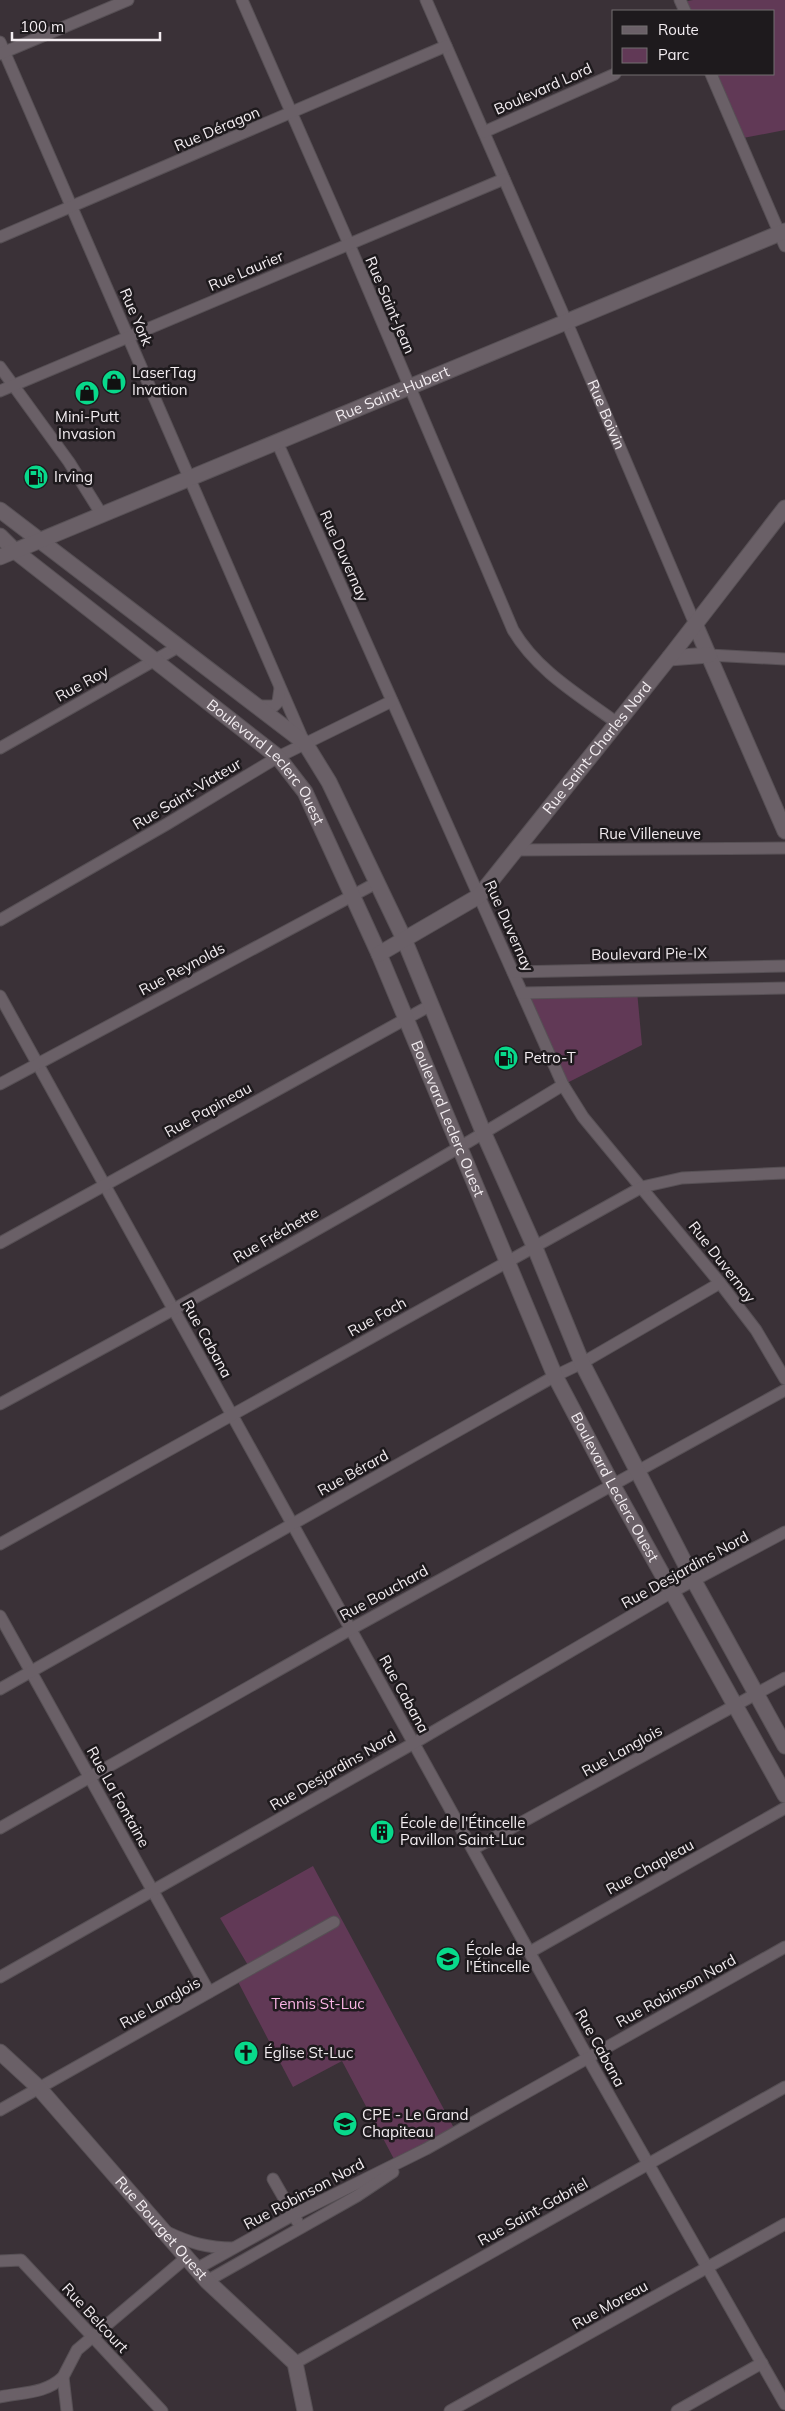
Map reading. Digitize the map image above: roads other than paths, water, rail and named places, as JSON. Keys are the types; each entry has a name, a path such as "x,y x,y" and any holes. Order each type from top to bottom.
{"street":[{"path":"2,49 128,0"},
{"name":"Rue Saint-Jean","path":"242,0 349,244 513,630 523,648 538,664 617,723"},
{"name":"Rue Boivin","path":"426,0 785,831"},
{"name":"Rue Déragon","path":"0,237 446,46"},
{"name":"Rue York","path":"2,49 305,743"},
{"name":"Boulevard Lord","path":"484,132 613,75"},
{"path":"711,75 783,237"},
{"name":"Rue Laurier","path":"0,390 504,178"},
{"name":"Rue Saint-Hubert","path":"0,557 566,321 783,237"},
{"path":"0,367 69,462 102,515"},
{"name":"Rue Duvernay","path":"277,442 563,1085 583,1117 720,1283 756,1330 785,1379"},
{"name":"Rue Saint-Charles Nord","path":"379,954 479,896 669,658 785,508"},
{"name":"Boulevard Leclerc Ouest","path":"0,510 305,743 329,782 404,939 484,1134 535,1248 582,1363 694,1581 785,1746"},
{"name":"Boulevard Leclerc Ouest","path":"0,536 15,551 278,756 304,792 353,894 379,954 506,1263 555,1376 612,1484 785,1796"},
{"name":"Rue Roy","path":"0,748 178,647"},
{"path":"669,658 709,655 785,659"},
{"path":"257,706 274,706 278,702 280,688"},
{"name":"Rue Saint-Viateur","path":"0,920 167,824 278,756 392,701"},
{"name":"Rue Villeneuve","path":"515,850 785,848"},
{"name":"Rue Reynolds","path":"0,1084 378,882"},
{"name":"Boulevard Pie-IX","path":"513,972 785,966"},
{"path":"759,967 761,988"},
{"path":"682,969 682,990"},
{"path":"621,970 622,991"},
{"path":"522,993 785,988"},
{"name":"Rue Cabana","path":"0,996 588,2058 785,2404"},
{"name":"Rue Papineau","path":"0,1243 405,1018 432,1005"},
{"name":"Rue Fréchette","path":"0,1404 174,1310 460,1148 563,1085"},
{"name":"Rue Foch","path":"0,1544 642,1187 682,1178 785,1173"},
{"name":"Rue Bérard","path":"0,1689 555,1376 582,1363 720,1283"},
{"name":"Rue Bouchard","path":"0,1828 351,1629 785,1390"},
{"name":"Rue Desjardins Nord","path":"0,1977 414,1743 672,1592 785,1532"},
{"name":"Rue La Fontaine","path":"0,1616 209,1992"},
{"name":"Rue Langlois","path":"473,1850 785,1678"},
{"name":"Rue Chapleau","path":"530,1952 785,1808"},
{"name":"Rue Langlois","path":"0,2110 334,1922"},
{"name":"Rue Robinson Nord","path":"202,2274 235,2248 294,2215 426,2149 785,1947"},
{"name":"Rue Bourget Ouest","path":"0,2052 38,2087 202,2274 295,2363"},
{"name":"Rue Saint-Gabriel","path":"295,2363 785,2087"},
{"name":"Rue Robinson Nord","path":"202,2274 300,2227 357,2196 426,2149"},
{"path":"273,2179 300,2227"},
{"name":"Rue Moreau","path":"450,2411 785,2224"},
{"path":"165,2231 192,2244 211,2248 235,2248"},
{"path":"0,2397 53,2387 63,2377 77,2350 188,2257"},
{"name":"Rue Belcourt","path":"0,2261 20,2260 162,2411"},
{"path":"295,2363 305,2411"},
{"path":"677,2411 762,2363"},
{"path":"63,2377 67,2411"}],"place":[{"name":"LaserTag Invation","path":"114,382"},
{"name":"Mini-Putt Invasion","path":"87,393"},
{"name":"Irving","path":"36,477"},
{"name":"Petro-T","path":"506,1058"},
{"name":"École de l'Étincelle Pavillon Saint-Luc","path":"382,1832"},
{"name":"École de l'Étincelle","path":"448,1959"},
{"name":"Église St-Luc","path":"246,2053"},
{"name":"CPE - Le Grand Chapiteau","path":"345,2124"}],"park label":[{"name":"Tennis St-Luc","path":"318,2004"}]}
